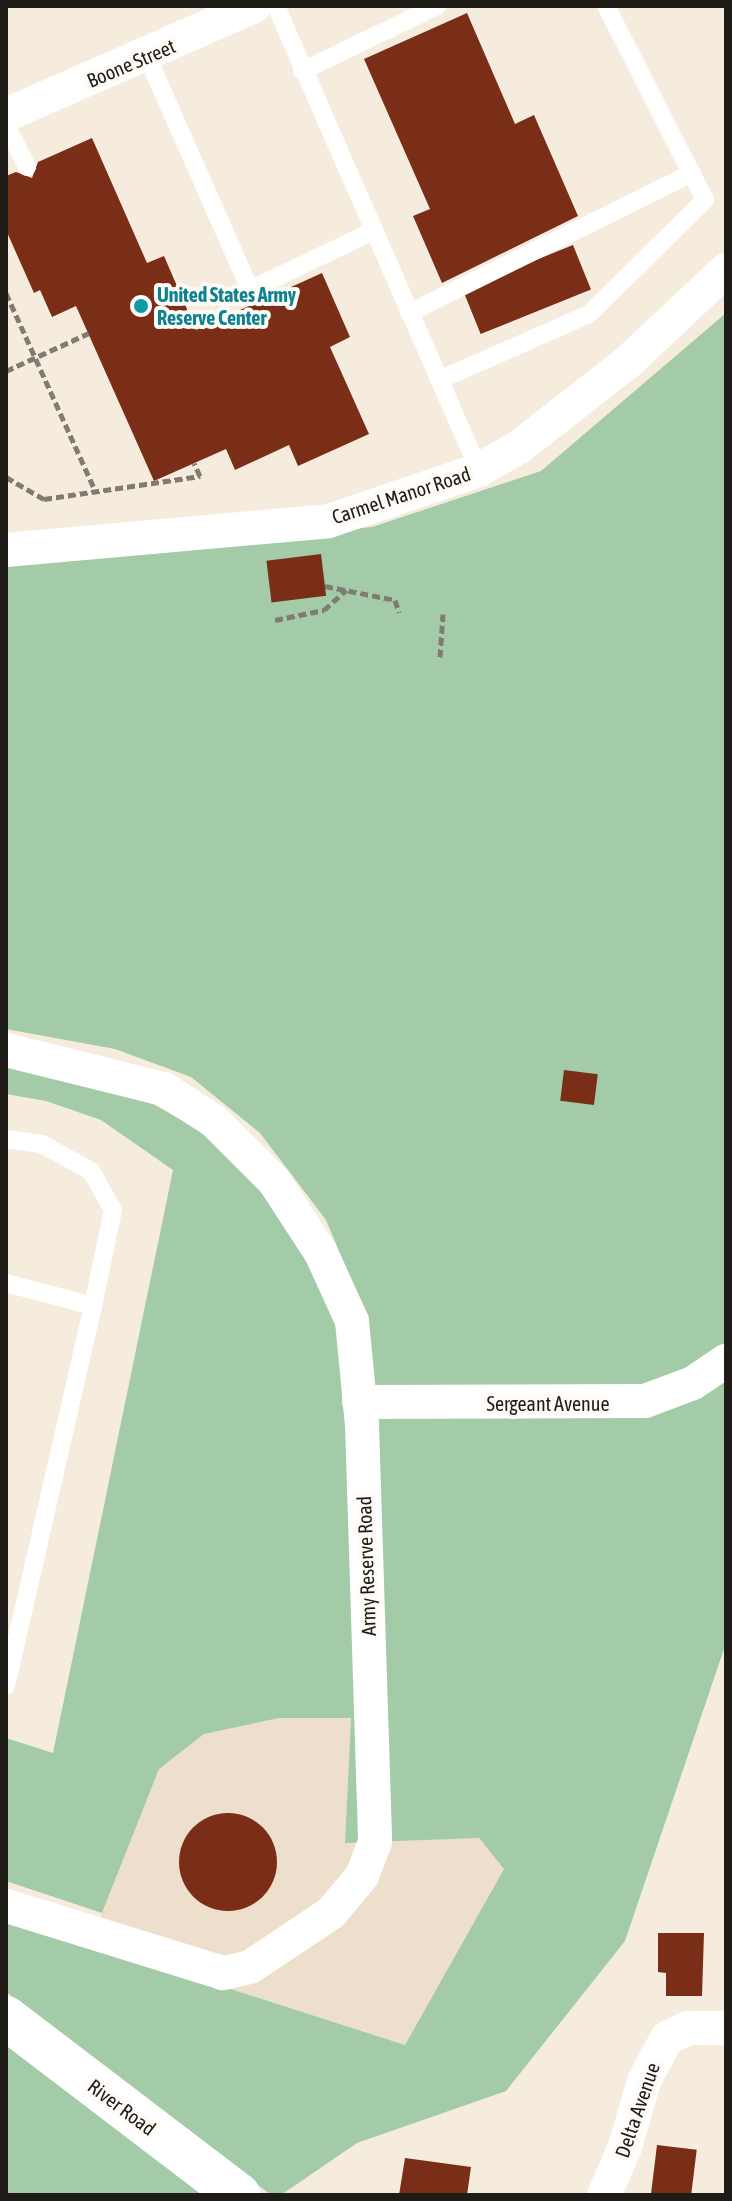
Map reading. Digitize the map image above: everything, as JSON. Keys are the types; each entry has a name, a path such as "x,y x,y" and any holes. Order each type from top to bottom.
{"street":[{"name":"Boone Street","path":"6,115 147,56 245,8"},
{"name":"Carmel Manor Road","path":"6,550 329,521 479,470 519,447 629,361 726,270"},
{"name":"Army Reserve Road","path":"6,1050 164,1089 214,1121 274,1181 321,1253 352,1321 359,1402 375,1842 362,1876 331,1913 285,1947 250,1967 223,1973 6,1906"},
{"name":"Sergeant Avenue","path":"359,1402 645,1401 693,1383 726,1361"},
{"name":"River Road","path":"6,2018 238,2195"},
{"name":"Delta Avenue","path":"604,2195 625,2147 644,2081 667,2038 688,2028 726,2028"}],"lane":[{"path":"276,6 479,470"},
{"path":"302,71 437,6"},
{"path":"439,380 589,314 705,200 606,6"},
{"path":"147,56 250,290 373,231"},
{"path":"6,125 27,167"},
{"path":"409,313 692,173"},
{"path":"6,1139 42,1144 91,1171 113,1210 6,1686"},
{"path":"6,1283 93,1306"}],"path":[{"path":"6,293 96,492"},
{"path":"6,371 89,333"},
{"path":"6,477 44,499 200,476 194,463"},
{"path":"325,586 395,600 399,612"},
{"path":"275,620 324,610 346,590"},
{"path":"440,657 443,614"}],"shaded area":[{"path":"279,1718 351,1718 345,1843 479,1838 504,1869 405,2045 90,1944 159,1769 204,1734"}],"green space":[{"path":"726,313 726,1643 625,1941 506,2091 357,2143 281,2195 271,2195 6,1992 6,1917 405,2045 504,1869 479,1838 345,1843 351,1718 279,1718 204,1734 159,1769 102,1913 6,1881 6,1738 53,1753 173,1170 101,1120 46,1101 6,1094 6,1063 153,1104 206,1134 346,1268 326,1220 260,1133 191,1077 115,1049 6,1029 6,565 372,527 541,471"},
{"path":"6,2040 206,2195 6,2195"}],"building":[{"path":"467,13 515,124 534,115 578,216 442,283 413,216 430,209 364,59"},
{"name":"United States Army Reserve Center","path":"92,138 147,263 164,256 196,330 322,273 350,337 330,347 369,434 298,466 289,445 235,470 226,449 154,481 76,306 52,317 40,290 34,293 6,230 6,176 16,172 32,178 38,162"},
{"path":"573,245 591,290 481,334 463,290"},
{"path":"321,554 326,596 272,602 266,561"},
{"path":"564,1070 598,1074 594,1105 560,1101"},
{"path":"228,1813 247,1817 262,1828 273,1843 277,1862 273,1881 262,1896 247,1907 228,1911 209,1907 194,1896 183,1881 179,1862 183,1843 194,1828 209,1817"},
{"path":"658,1933 704,1933 702,1996 666,1996 666,1973 658,1972"},
{"path":"657,2145 697,2150 691,2195 651,2194"},
{"path":"405,2158 471,2167 467,2195 399,2195"}],"place":[{"name":"United States Army Reserve Center","path":"141,306"}]}
